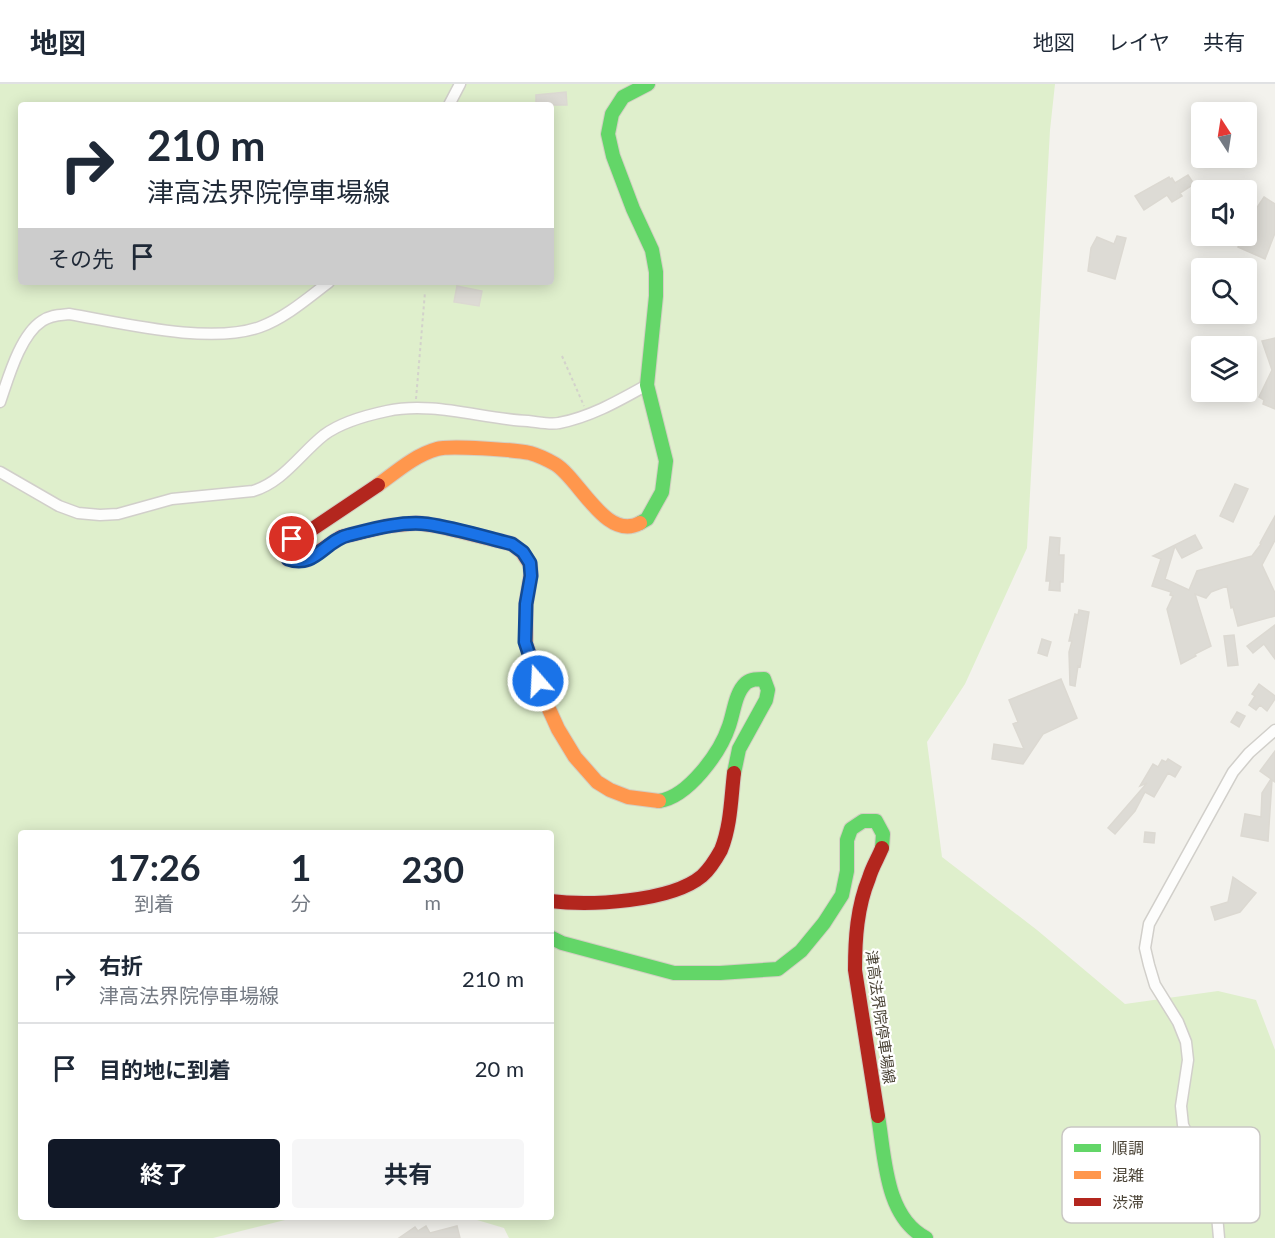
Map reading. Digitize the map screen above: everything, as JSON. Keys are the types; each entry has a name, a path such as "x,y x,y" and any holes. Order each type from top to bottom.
{"main road":[{"path":"554,902 595,903 650,896 678,889 700,878 718,857 728,829 738,752 767,699 768,686 764,679 753,679 744,684 727,731 702,770 681,794 662,801 640,800 599,784 568,744 545,700 525,642 526,604 531,576 530,563 523,552 512,544 426,524 410,523 345,535 308,561 296,562 288,559 285,550 292,539 314,528 420,456 439,448 530,453 557,465 614,524 633,527 647,519 662,492 666,461 647,385 656,296 656,272 652,250 633,210 613,156 608,134 612,114 622,97 648,84"},
{"name":"津高法界院停車場線","path":"554,939 674,973 778,969 801,951 824,923 842,895 847,871 847,840 851,829 863,821 876,821 883,829 883,842 857,912 854,942 855,970 887,1170 894,1199 903,1222 914,1234 926,1238"}],"street":[{"path":"450,102 459,84"},
{"path":"0,402 14,363 33,329 43,320 54,315 69,314 176,332 238,333 262,326 325,285"},
{"path":"0,472 59,506 78,513 100,516 118,514 172,499 253,491 264,487 276,480 325,434 362,417 415,408 502,420 558,423 610,406 647,385"},
{"path":"1184,1127 1181,1106 1188,1060 1186,1042 1178,1022 1155,985 1145,948 1149,924 1233,772 1249,753 1275,730"},
{"path":"1218,1223 1219,1238"}],"path":[{"path":"415,408 425,292"},
{"path":"562,356 588,414"}],"green space":[{"path":"0,84 1055,84 1050,130 1027,548 965,684 927,742 942,857 1037,930 1125,1004 1218,991 1256,1000 1275,1050 1275,1238 509,1238 504,1228 477,1220 554,1220 554,830 18,830 18,1220 285,1220 213,1238 0,1238"}],"building":[{"path":"566,92 567,105 536,102 536,95"},
{"path":"1188,175 1191,180 1191,186 1180,193 1182,196 1172,202 1167,195 1144,210 1135,196 1169,177 1175,183"},
{"path":"1264,197 1275,204 1275,233 1265,259 1238,247 1257,246 1257,208"},
{"path":"1117,236 1126,238 1115,279 1088,271 1091,248 1097,237 1114,244"},
{"path":"457,286 482,291 479,306 454,302"},
{"path":"1275,338 1275,409 1263,404 1264,400 1259,397 1272,370 1262,341"},
{"path":"1235,484 1248,489 1233,522 1220,516"},
{"path":"1275,516 1275,540 1262,565 1275,593 1275,616 1238,626 1233,607 1231,608 1227,586 1211,592 1206,598 1195,594 1211,646 1181,664 1167,609 1173,596 1170,595 1171,592 1152,586 1161,559 1153,556 1195,535 1202,548 1182,558 1175,546 1165,579 1189,590 1197,571 1252,556 1261,544"},
{"path":"1050,537 1060,538 1059,555 1064,555 1063,582 1060,582 1060,591 1049,590 1050,581 1046,581"},
{"path":"1079,610 1089,612 1075,686 1070,685 1069,652 1072,641 1069,641 1075,614 1078,615"},
{"path":"1275,625 1275,659 1264,644 1253,653 1247,646"},
{"path":"1234,635 1238,665 1228,666 1224,636"},
{"path":"1042,639 1051,642 1047,656 1038,653"},
{"path":"1061,679 1077,718 1043,734 1023,764 992,759 994,744 1024,749 1013,724 1018,722 1009,700"},
{"path":"1259,684 1275,696 1267,711 1260,705 1256,710 1249,705 1255,696 1252,694"},
{"path":"1237,712 1245,716 1239,727 1231,722"},
{"path":"1275,751 1275,782 1272,780 1268,841 1241,836 1245,814 1261,817 1262,793 1271,779 1260,771"},
{"path":"1168,759 1181,767 1175,777 1168,773 1154,797 1145,792 1135,811 1115,834 1108,828 1147,783 1140,786 1153,764 1158,767 1162,760 1166,762"},
{"path":"1145,832 1155,833 1154,843 1144,842"},
{"path":"1233,877 1256,893 1240,912 1215,920 1211,907 1228,902"},
{"path":"426,1226 430,1233 457,1226 460,1238 399,1238 415,1227 418,1231"}],"traffic: fast":[{"path":"640,523 647,519 662,492 666,461 647,385 656,296 656,272 652,250 633,209 613,156 608,134 612,114 623,97 648,84"},
{"path":"659,801 670,798 681,791 702,772 725,737 742,687 750,681 764,679 768,690 766,700 739,749 734,773"},
{"path":"554,939 674,973 778,969 801,951 824,923 842,895 847,871 847,840 851,829 863,821 876,821 883,834 882,848"},
{"path":"878,1116 885,1167 895,1201 902,1216 912,1228 926,1238"}],"traffic: slow":[{"path":"378,485 413,460 437,449 498,449 530,453 555,464 564,471 594,506 616,524 628,526 640,523"},
{"path":"387,526 417,523 438,526 512,544 522,552 530,564 531,574 526,604 526,644 544,698 558,729 575,757 597,782 628,797 659,801"}],"traffic: jam":[{"path":"378,485 314,528 292,539 285,550 288,559 306,560 341,537 387,526"},
{"path":"554,901 586,903 651,897 671,892 702,876 715,860 724,841 734,773"},
{"path":"878,1116 855,958 862,900 882,848"}],"route":[{"path":"292,539 285,550 288,559 296,562 308,561 345,535 410,523 426,524 512,544 523,552 530,563 531,576 526,604 525,642 538,681"}]}
